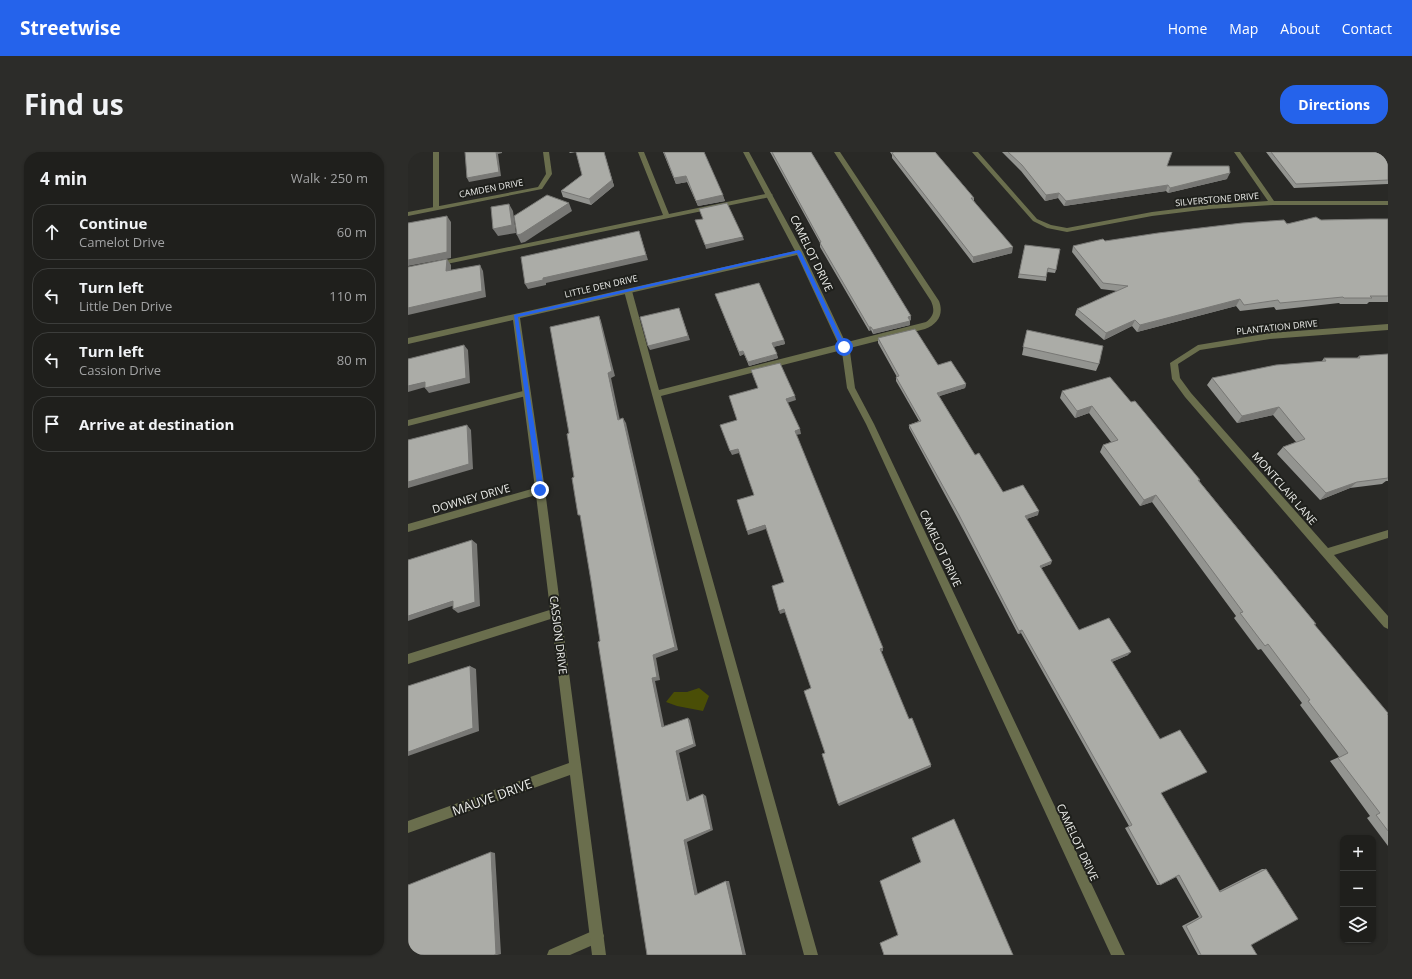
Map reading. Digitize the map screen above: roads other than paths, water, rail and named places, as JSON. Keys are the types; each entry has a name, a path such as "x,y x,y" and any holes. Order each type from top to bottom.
{"street":[{"path":"436,152 436,208"},
{"name":"CAMDEN DRIVE","path":"408,214 540,188 549,174 546,152"},
{"path":"641,152 667,216"},
{"name":"CAMELOT DRIVE","path":"746,152 799,252 844,347 852,388 874,431 1118,955"},
{"path":"656,394 844,347 925,326 934,322 938,314 938,307 837,152"},
{"name":"SILVERSTONE DRIVE","path":"975,152 1035,220 1049,227 1067,230 1152,214 1209,207 1272,203 1388,203"},
{"path":"1237,152 1272,203"},
{"path":"408,270 770,195"},
{"name":"LITTLE DEN DRIVE","path":"408,341 799,252"},
{"path":"628,291 811,955"},
{"name":"CASSION DRIVE","path":"516,316 556,613 599,955"},
{"name":"PLANTATION DRIVE","path":"1174,363 1198,348 1270,336 1388,327"},
{"name":"MONTCLAIR LANE","path":"1174,363 1176,379 1188,395 1388,624"},
{"path":"408,423 527,393"},
{"name":"DOWNEY DRIVE","path":"408,528 540,490"},
{"path":"1326,553 1388,534"},
{"path":"408,659 556,613"},
{"name":"MAUVE DRIVE","path":"408,827 576,767"},
{"path":"554,955 597,936"}]}
